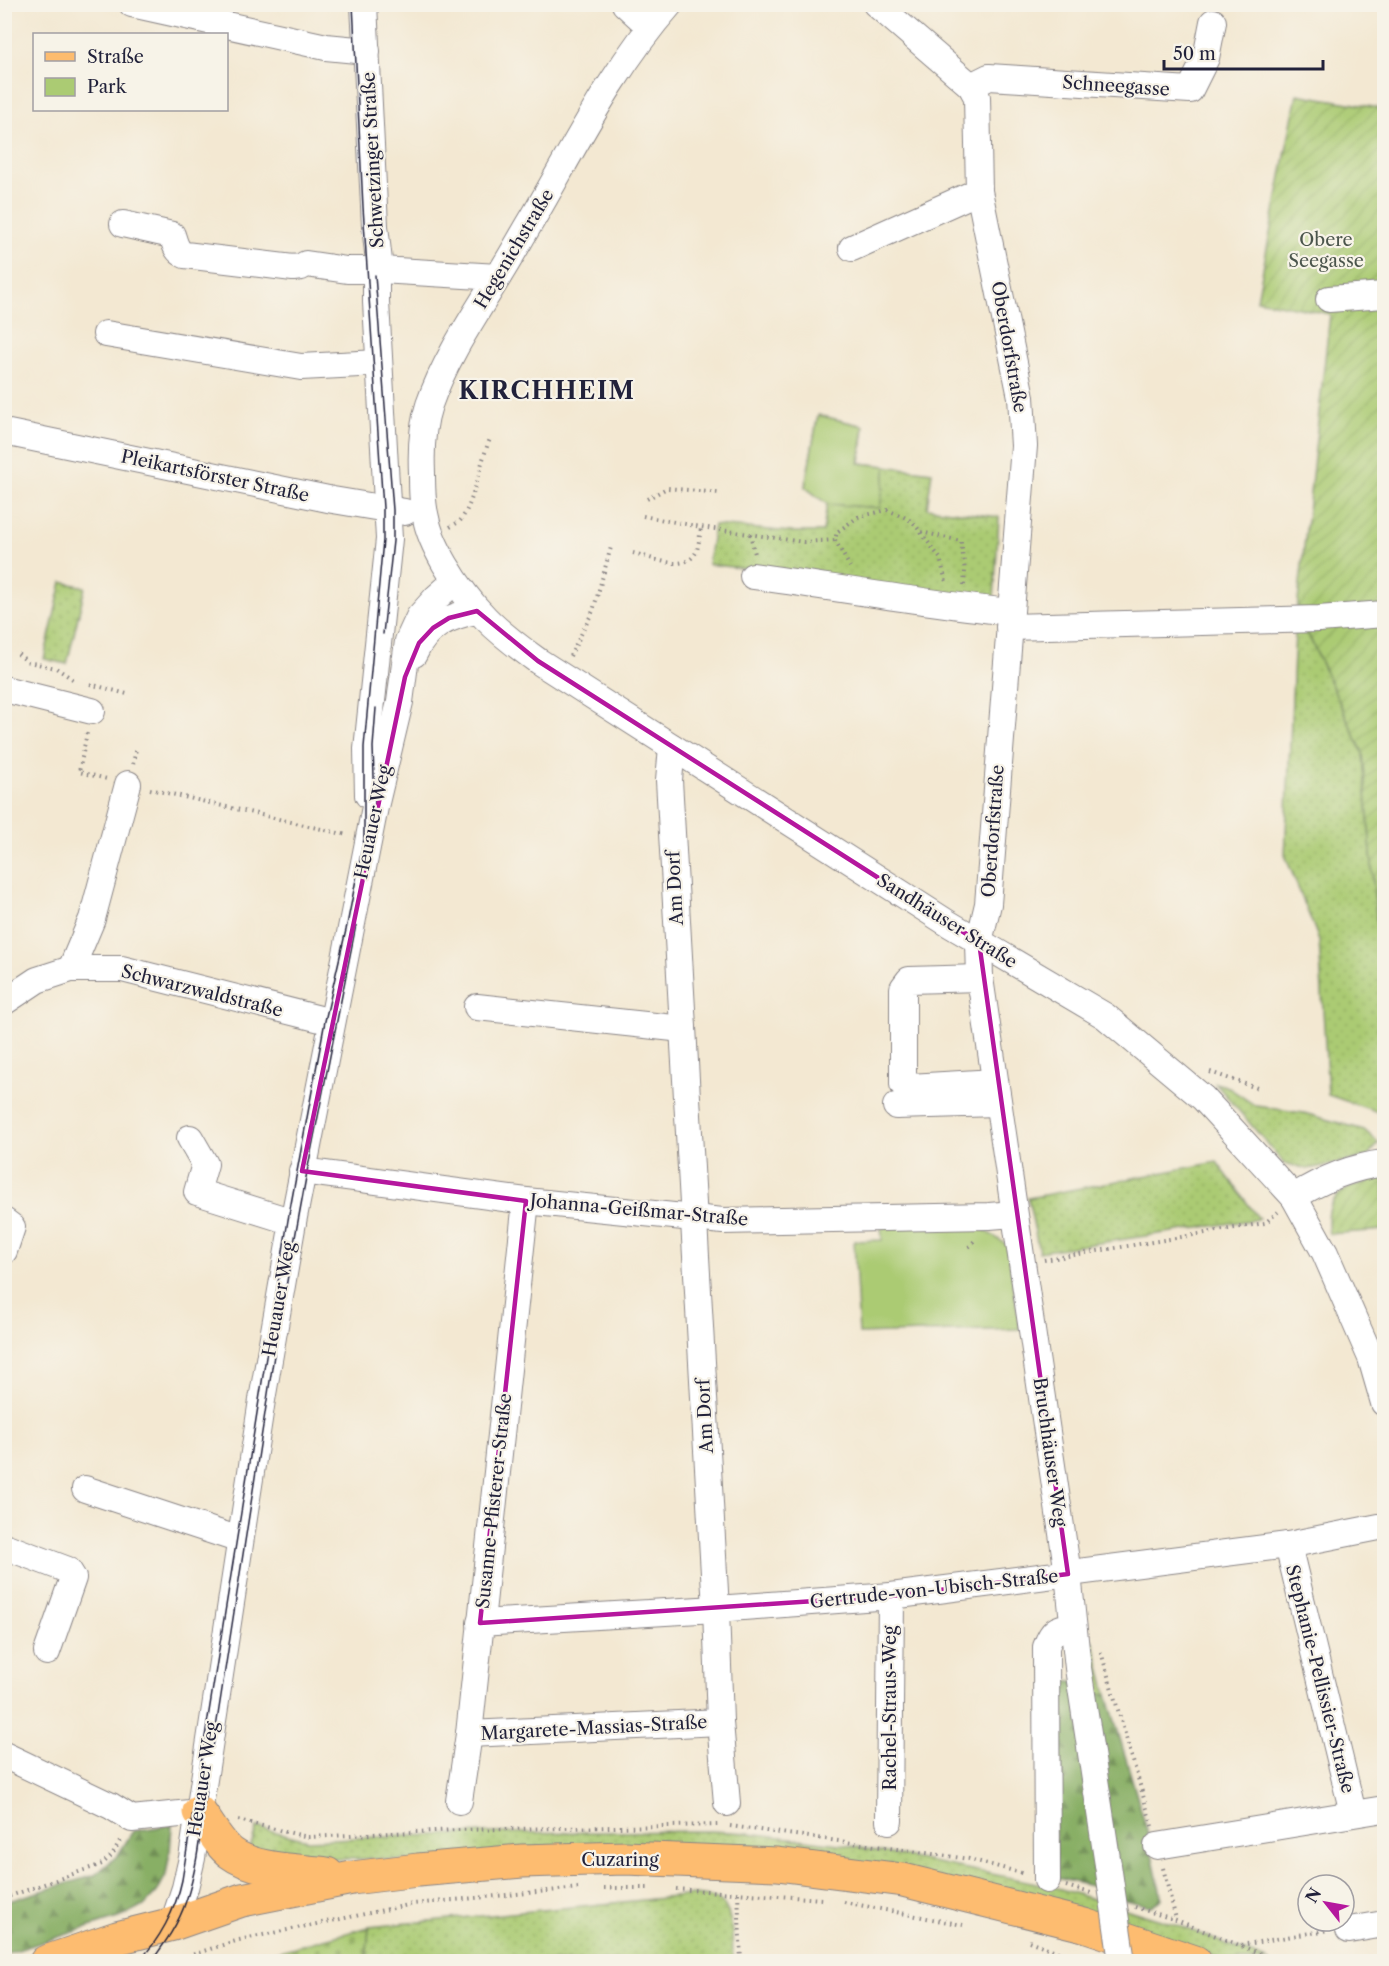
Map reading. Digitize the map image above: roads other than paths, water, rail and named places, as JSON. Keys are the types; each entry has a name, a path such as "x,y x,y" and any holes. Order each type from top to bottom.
{"main road":[{"path":"199,1812 230,1852 241,1858 261,1866 352,1878"},
{"name":"Cuzaring","path":"46,1962 117,1938 173,1924 243,1900 352,1878 418,1869 522,1861 625,1857 777,1864 914,1883 1084,1925 1195,1962"}],"street":[{"path":"132,4 326,47 367,51"},
{"name":"Schwetzinger Straße","path":"364,4 375,226 380,270 498,277"},
{"path":"625,4 651,27"},
{"name":"Hegenichstraße","path":"428,527 422,462 423,438 428,407 448,362 615,79 670,4"},
{"path":"876,4 971,86"},
{"name":"Schneegasse","path":"971,86 989,77 1190,90 1206,58 1213,22"},
{"name":"Oberdorfstraße","path":"971,86 977,97 980,191 1021,398 1024,446 988,904 979,942"},
{"path":"852,248 980,191"},
{"path":"123,224 172,235 175,247 185,255 293,268 306,264 347,270 380,270 376,278 389,539 368,749 369,835"},
{"path":"1329,299 1384,295"},
{"path":"106,334 301,366 379,363"},
{"name":"Pleikartsförster Straße","path":"4,432 333,500 386,508 428,527"},
{"name":"Sandhäuser Straße","path":"428,527 455,581 477,611 504,636 672,747 979,942 1105,1016 1203,1098 1294,1197 1325,1253 1339,1284 1371,1358 1384,1403"},
{"path":"753,576 958,607 1010,620 1319,619 1384,614"},
{"name":"Heuauer Weg","path":"173,1924 187,1879 199,1812 271,1346 302,1172 369,835 405,676 408,641 419,617 455,581"},
{"name":"Heuauer Weg","path":"405,676 419,643 433,628 449,618 477,611"},
{"path":"4,689 92,711"},
{"name":"Am Dorf","path":"672,747 669,780 716,1609 720,1722 727,1803"},
{"path":"71,969 92,919 128,784"},
{"name":"Bruchhäuser Weg","path":"979,942 980,978 996,1093 1068,1574 1073,1626 1122,1962"},
{"name":"Schwarzwaldstraße","path":"4,1002 37,980 71,969 122,969 332,1022"},
{"path":"980,978 909,980 906,983 903,988 903,1084 910,1087 996,1093"},
{"path":"477,1007 683,1029"},
{"path":"896,1106 996,1093"},
{"path":"190,1138 204,1164 196,1192 293,1222"},
{"path":"1294,1197 1317,1182 1372,1164 1384,1163"},
{"name":"Johanna-Geißmar-Straße","path":"302,1172 526,1201 723,1221 1014,1214"},
{"name":"Susanne-Pfisterer-Straße","path":"459,1801 469,1734 526,1201"},
{"path":"4,1221 12,1227 4,1251"},
{"path":"85,1489 240,1540"},
{"name":"Gertrude-von-Ubisch-Straße","path":"480,1623 891,1596 1288,1545 1384,1526"},
{"name":"Stephanie-Pellissier-Straße","path":"1288,1545 1353,1813"},
{"path":"5,1547 68,1570 73,1578 47,1652"},
{"name":"Rachel-Straus-Weg","path":"890,1821 891,1596"},
{"path":"1047,1880 1046,1647 1050,1635 1059,1628 1073,1626"},
{"name":"Margarete-Massias-Straße","path":"469,1734 720,1722"},
{"path":"4,1755 111,1806 132,1819 199,1812"},
{"path":"1157,1846 1384,1809"},
{"path":"1356,1929 1384,1924"}],"tram line":[{"path":"138,1962 166,1924 176,1902 182,1880 288,1220 325,1021 364,839 364,747 383,540 383,508 363,207 353,4"},
{"path":"375,275 393,510 393,541 383,634"},
{"path":"371,849 375,807 373,747 376,708"},
{"path":"213,1747 277,1336 356,925"},
{"path":"151,1962 176,1925 190,1887 197,1858 207,1782"}],"district":[{"name":"KIRCHHEIM","path":"547,391"}],"park label":[{"name":"Obere Seegasse","path":"1326,250"}]}
